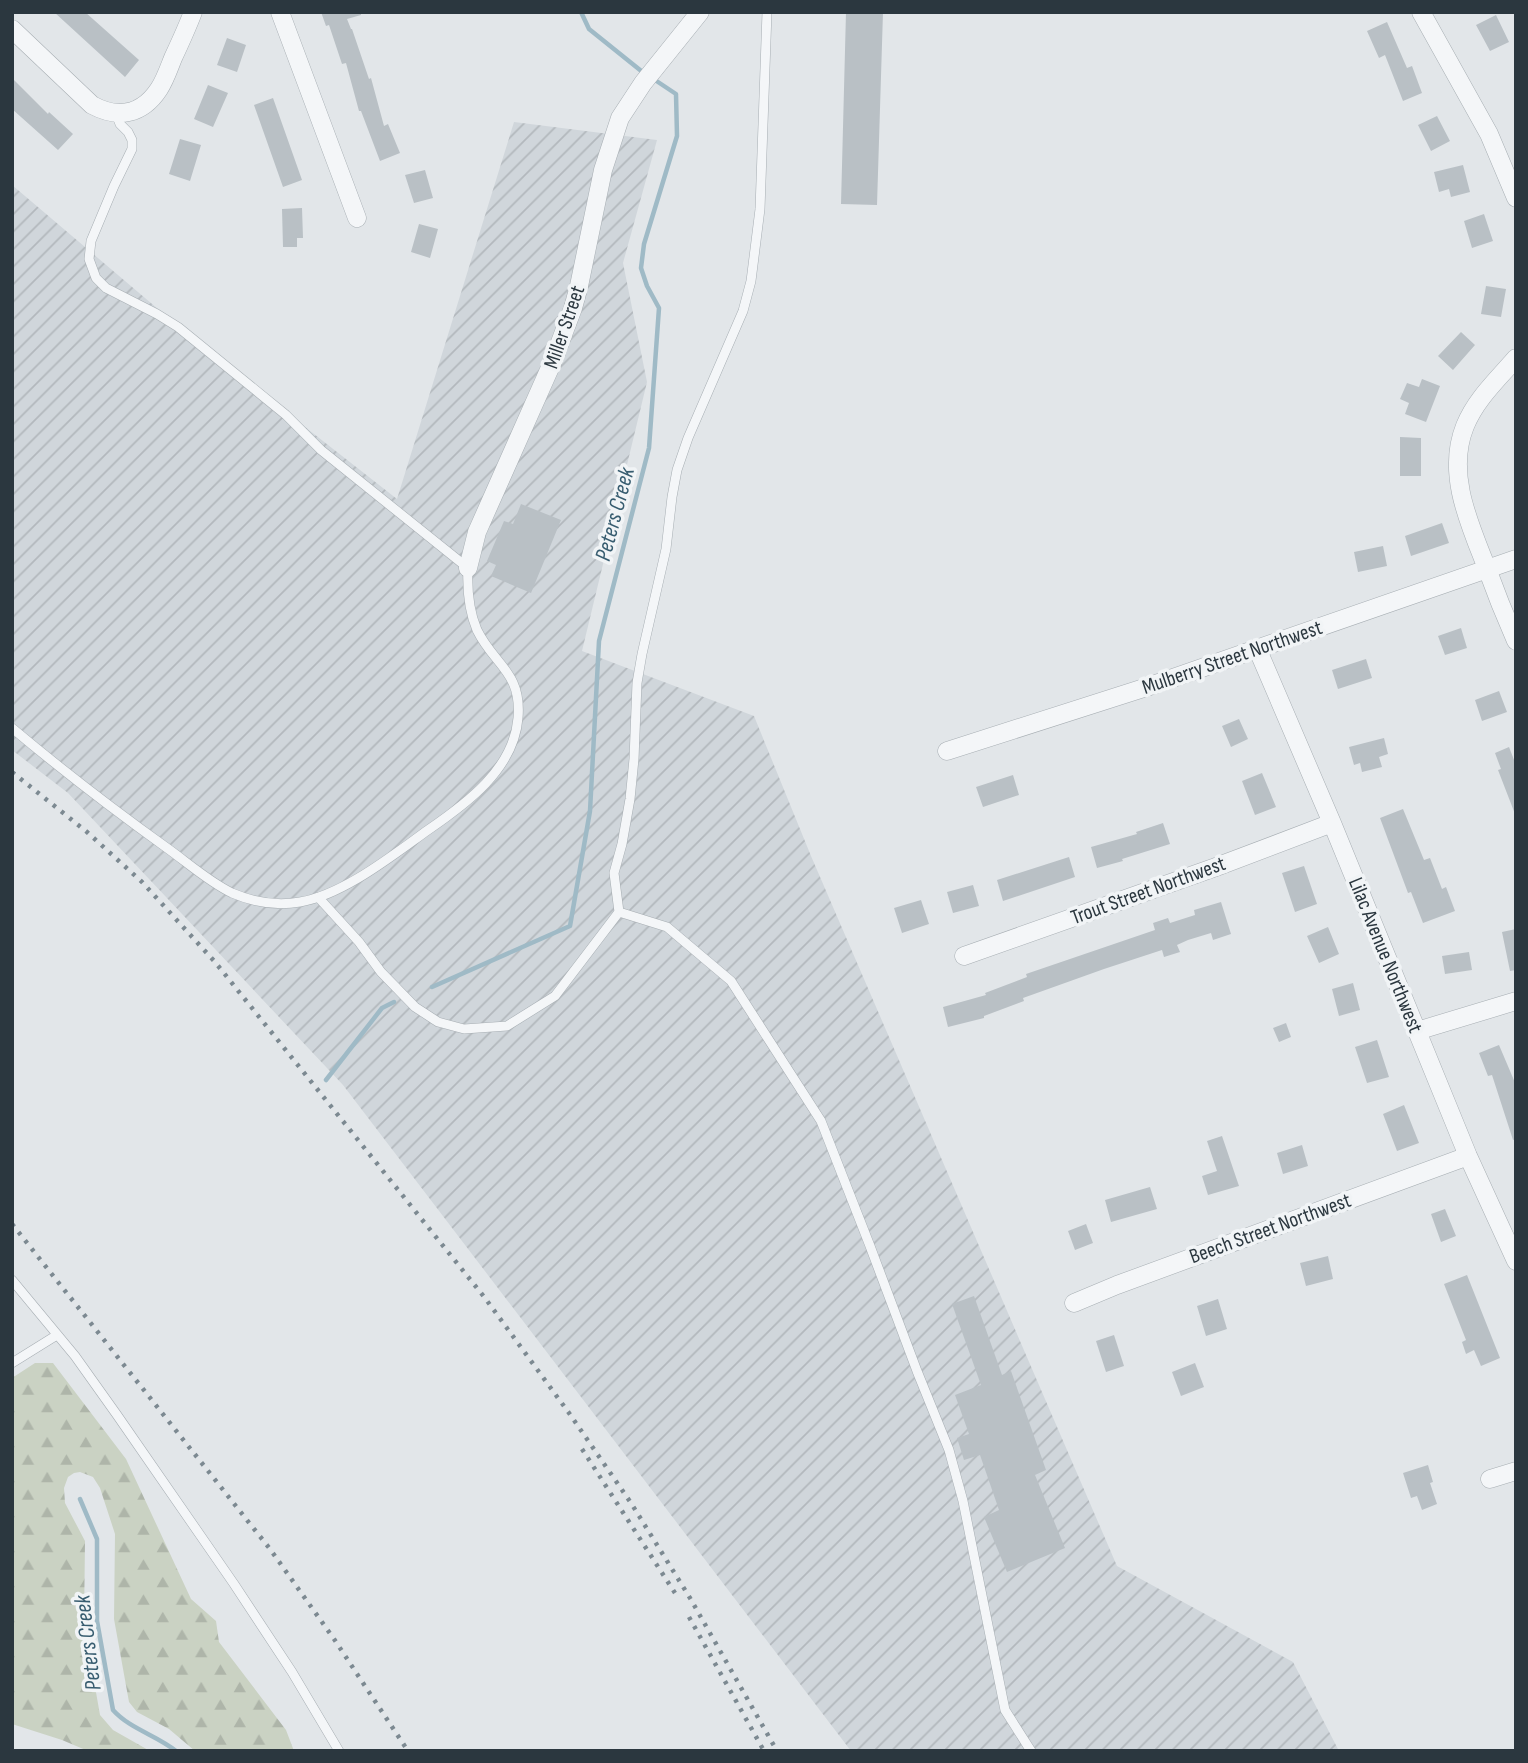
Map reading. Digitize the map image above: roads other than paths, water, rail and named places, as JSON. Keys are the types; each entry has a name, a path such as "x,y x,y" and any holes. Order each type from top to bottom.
{"street":[{"path":"12,29 92,105 116,114 140,108 160,88 193,12"},
{"path":"280,12 357,218"},
{"name":"Miller Street","path":"468,568 477,532 557,351 579,286 603,170 620,118 643,83 700,12"},
{"path":"1421,12 1489,134 1516,198"},
{"path":"1516,358 1476,404 1465,426 1459,448 1458,474 1473,533 1516,641"},
{"name":"Mulberry Street Northwest","path":"947,751 1097,703 1516,559"},
{"name":"Lilac Avenue Northwest","path":"1257,649 1332,823 1468,1156 1516,1261"},
{"name":"Trout Street Northwest","path":"964,956 1332,823"},
{"path":"1417,1031 1516,1001"},
{"name":"Beech Street Northwest","path":"1074,1303 1468,1156"},
{"path":"1490,1479 1516,1471"}],"lane":[{"path":"318,897 359,942 380,972 415,1007 438,1022 464,1029 507,1026 555,996 619,912 614,873 630,799 637,682 666,549 677,470 743,310 751,281 760,209 767,12"},
{"path":"12,727 58,767 120,814 230,891 254,900 281,904 318,897 352,881 456,811 482,787 506,759 515,738 518,697 513,682 486,645 470,611 468,568 321,450 286,415 178,327 106,288 96,278 89,259 91,241 132,149 132,140 116,114"},
{"path":"619,912 667,927 731,981 821,1121 948,1450 963,1501 1005,1710 1031,1751"},
{"path":"12,1280 75,1356 117,1415 292,1672 339,1751"},
{"path":"12,1363 57,1335"}],"waterway":[{"name":"Peters Creek","path":"581,12 589,29 645,74"},
{"name":"Peters Creek","path":"432,987 570,926 590,811 599,641 649,448 659,308 641,268 644,244 677,136 676,94 652,78"},
{"name":"Peters Creek","path":"326,1080 382,1008 394,1002"},
{"name":"Peters Creek","path":"80,1499 97,1539 97,1621 113,1710 127,1722 176,1751"}],"railway":[{"path":"12,772 87,832 142,882 215,962 485,1298 631,1503 690,1598 777,1751"},
{"path":"12,1224 270,1549 408,1751"},
{"path":"582,1449 675,1593"},
{"path":"689,1617 764,1751"}]}
